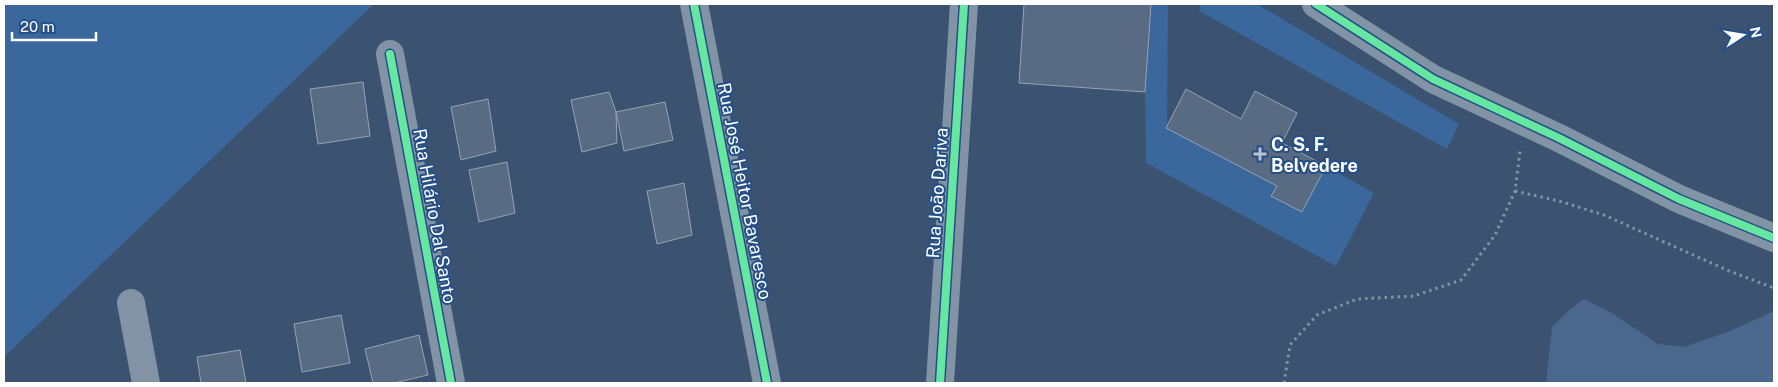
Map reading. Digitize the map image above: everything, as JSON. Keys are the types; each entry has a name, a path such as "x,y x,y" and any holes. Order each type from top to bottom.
{"street":[{"name":"Rua José Heitor Bavaresco","path":"694,4 767,383"},
{"name":"Rua João Dariva","path":"940,383 964,4"},
{"path":"1316,4 1433,79 1523,123 1559,138 1679,199 1774,238"},
{"name":"Rua Hilário Dal Santo","path":"390,54 451,383"},
{"path":"131,303 146,383"}],"path":[{"path":"1284,383 1290,345 1317,315 1357,298 1414,296 1461,280 1495,235 1515,191 1523,123"},
{"path":"1515,191 1559,201 1604,215 1729,271 1774,288"}],"shaded area":[{"path":"4,4 374,4 4,357"},
{"path":"1151,4 1168,4 1167,128 1277,186 1272,196 1302,212 1326,166 1374,193 1336,266 1146,163 1145,92"},
{"path":"1200,4 1257,4 1459,124 1447,149 1199,11"},
{"path":"1584,299 1610,312 1658,344 1684,347 1730,331 1774,311 1774,383 1546,383 1552,327 1570,309"}],"building":[{"path":"1024,4 1151,4 1145,92 1019,83"},
{"path":"363,82 370,136 318,144 310,89"},
{"name":"C. S. F. Belvedere","path":"1186,89 1241,119 1255,91 1297,113 1282,143 1326,166 1302,212 1271,196 1277,186 1166,128"},
{"path":"609,92 616,112 617,143 582,152 571,100"},
{"path":"488,99 496,151 461,160 451,107"},
{"path":"665,102 673,140 624,151 616,112"},
{"path":"507,162 515,213 479,222 469,170"},
{"path":"684,183 692,235 657,244 647,191"},
{"path":"341,315 350,363 302,372 294,324"},
{"path":"419,335 428,375 394,383 373,383 365,349"},
{"path":"240,350 246,383 201,383 197,357"}],"cycle path":[{"path":"694,4 767,383"},
{"path":"940,383 964,4"},
{"path":"1316,4 1433,79 1559,138 1679,199 1774,238"},
{"path":"390,54 451,383"}],"place":[{"name":"C. S. F. Belvedere","path":"1260,154"}]}
